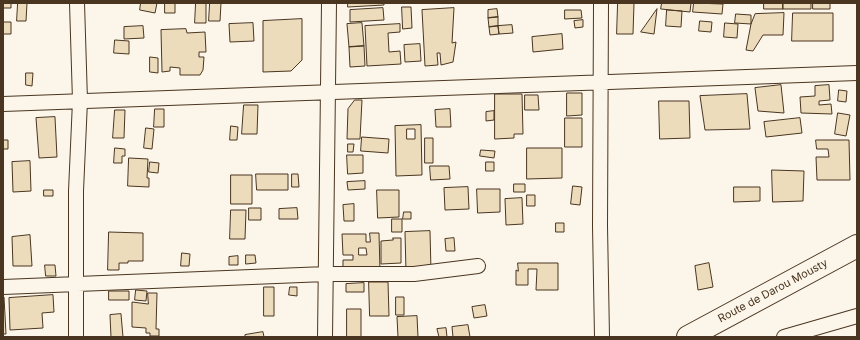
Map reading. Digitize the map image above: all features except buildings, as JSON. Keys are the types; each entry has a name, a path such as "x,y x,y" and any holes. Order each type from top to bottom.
{"main road":[{"name":"Route de Darou Mousty","path":"688,337 857,246"}],"street":[{"path":"76,337 76,191 80,101 78,3"},
{"path":"325,337 329,3"},
{"path":"601,3 600,82 602,337"},
{"path":"3,104 857,73"},
{"path":"3,286 326,274 414,274 478,266"},
{"path":"784,337 857,316"}]}
